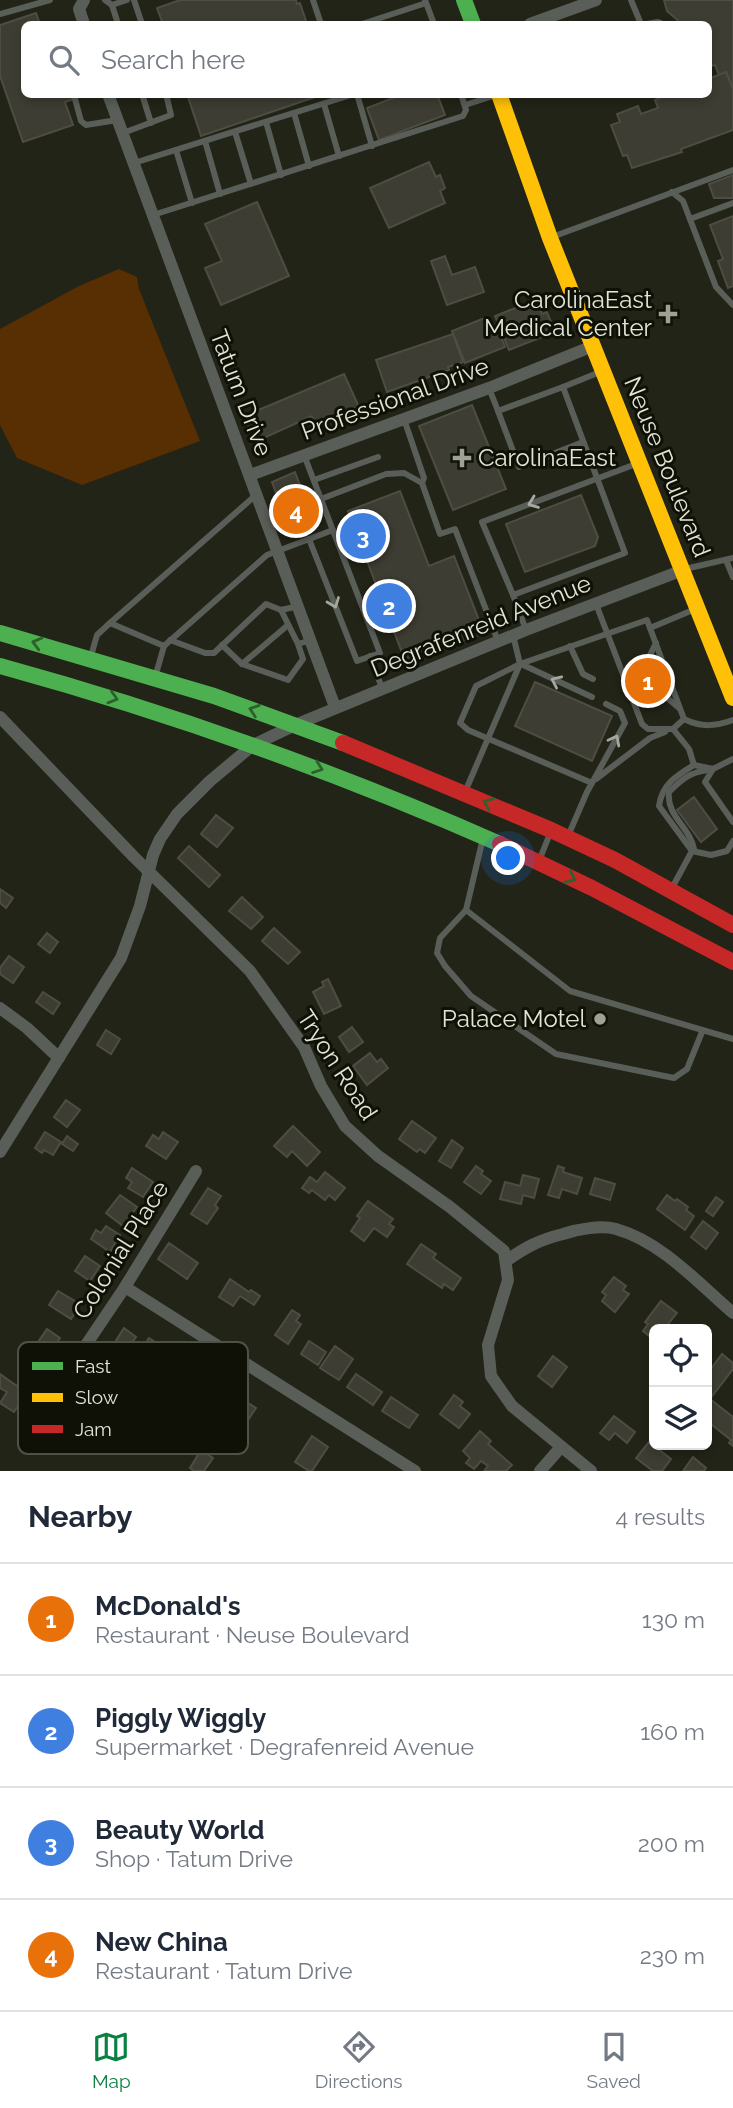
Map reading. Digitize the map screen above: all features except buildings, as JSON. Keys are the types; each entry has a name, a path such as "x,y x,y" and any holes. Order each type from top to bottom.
{"main road":[{"path":"464,0 472,21"},
{"name":"Neuse Boulevard","path":"499,98 550,238 733,698"},
{"path":"0,633 155,677 295,725 567,837 733,925"},
{"path":"0,666 165,714 325,771 539,862 733,962"}],"street":[{"path":"83,21 79,9 84,0"},
{"path":"538,21 596,0"},
{"name":"Tatum Drive","path":"110,98 299,606 305,642 335,707"},
{"name":"Professional Drive","path":"250,475 489,388 593,346"},
{"name":"Degrafenreid Avenue","path":"0,1152 121,958 160,839 177,814 210,781 253,745 335,707 684,570"},
{"name":"Tryon Road","path":"0,717 250,971 304,1047 321,1086 345,1126 378,1156 450,1207 505,1251 506,1261"},
{"path":"0,1008 27,1028 59,1058"},
{"name":"Colonial Place","path":"88,1342 196,1171"},
{"path":"591,1471 512,1406 491,1376 488,1345 508,1280 506,1261 529,1244 556,1235 578,1229 614,1228 643,1241 673,1260 733,1313"},
{"path":"125,1287 212,1342"},
{"path":"248,1365 415,1471"},
{"path":"540,1471 561,1447"}],"lane":[{"path":"0,15 50,0"},
{"path":"105,0 112,5 117,21"},
{"path":"112,5 127,0"},
{"path":"134,0 141,21"},
{"path":"631,0 640,21"},
{"path":"316,1 320,21"},
{"path":"371,21 426,2 433,21"},
{"path":"143,98 151,123"},
{"path":"123,133 171,115 167,98"},
{"path":"134,163 339,98"},
{"path":"356,98 372,146"},
{"path":"153,215 463,116 466,114 462,98"},
{"path":"465,105 486,98"},
{"path":"75,99 81,121 86,125 118,120"},
{"path":"324,104 339,156"},
{"path":"294,113 309,166"},
{"path":"266,122 281,175"},
{"path":"234,132 251,184"},
{"path":"205,141 220,194"},
{"path":"176,150 192,203"},
{"path":"550,238 733,170"},
{"path":"672,192 683,201 716,287 732,303"},
{"path":"690,219 733,203"},
{"path":"498,411 604,371"},
{"path":"513,595 625,553 563,387"},
{"path":"489,388 519,467 583,442"},
{"path":"404,419 440,534 455,529 498,641"},
{"path":"304,455 380,653 356,661 309,539"},
{"path":"314,480 378,457"},
{"path":"526,630 482,522 641,462"},
{"path":"321,499 386,474 404,473 422,483"},
{"path":"90,658 97,635 257,495"},
{"path":"155,677 164,646 267,555 333,530"},
{"path":"684,570 730,559 733,578"},
{"path":"170,640 205,653 214,653 266,604 281,610 299,606"},
{"path":"596,604 642,724 648,729 673,729"},
{"path":"650,628 698,608"},
{"path":"222,645 242,664 288,680 303,659 305,642 288,625 281,610"},
{"path":"592,783 468,730 460,723 476,686 520,664 647,620 684,719 713,727 733,720"},
{"path":"110,623 164,646"},
{"path":"242,664 288,625"},
{"path":"464,793 520,664 513,635"},
{"path":"656,643 650,655 653,664 666,697 681,709"},
{"path":"570,646 583,674 593,680"},
{"path":"370,656 383,688"},
{"path":"520,664 592,697"},
{"path":"567,837 592,783 625,723 620,711 606,704"},
{"path":"592,783 650,738 673,729 684,719"},
{"path":"673,729 689,749 694,765"},
{"path":"671,890 694,849 693,840 670,808 669,792 688,775 713,769 733,759"},
{"path":"713,769 694,765 669,780 660,795 659,806 692,851 711,855 727,851 733,841"},
{"path":"713,769 705,782 733,822"},
{"path":"539,862 551,830"},
{"path":"483,836 466,910 440,938 438,953 445,967 471,996 556,1055 674,1078 687,1069 702,1032"},
{"path":"466,910 570,991 733,1040"}],"shaded area":[{"path":"119,269 137,277 139,289 200,441 82,485 17,458 0,425 0,329 79,286"}],"traffic: fast":[{"path":"464,0 472,21"},
{"path":"0,633 214,696 343,743"},
{"path":"0,666 190,724 315,768 500,844"}],"traffic: slow":[{"path":"500,98 550,238 733,698"}],"traffic: jam":[{"path":"343,743 551,830 615,860 733,925"},
{"path":"500,844 592,888 733,962"}],"place":[{"name":"CarolinaEast Medical Center","path":"668,314"},
{"name":"CarolinaEast","path":"462,458"},
{"name":"New China","path":"296,511"},
{"name":"Beauty World","path":"363,536"},
{"name":"Piggly Wiggly","path":"389,606"},
{"name":"McDonald's","path":"648,681"},
{"name":"Palace Motel","path":"600,1019"}]}
